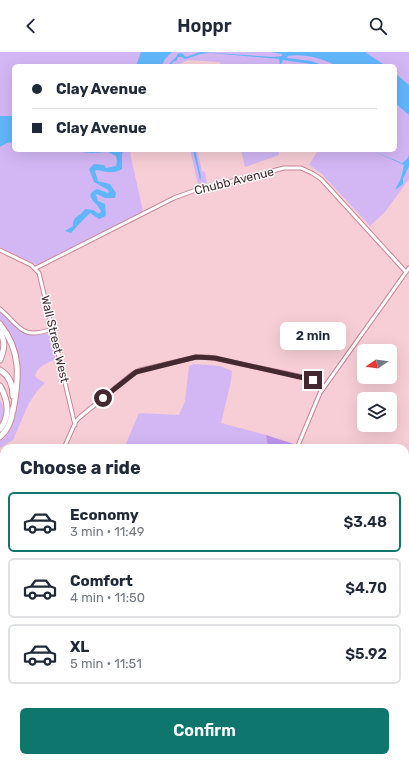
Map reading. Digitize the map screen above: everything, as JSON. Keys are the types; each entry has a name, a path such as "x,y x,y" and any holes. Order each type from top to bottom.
{"main road":[{"path":"0,324 12,343 18,366 18,382 9,426 0,437"},
{"path":"0,332 4,345 0,360"},
{"path":"0,370 8,377 12,384 14,394 13,410"},
{"path":"0,386 7,403 8,411 0,429"},
{"path":"0,394 6,406 6,418"}],"street":[{"name":"Chubb Avenue","path":"36,268 174,198 193,191 289,168 307,170 321,179 406,272"},
{"path":"0,250 36,268"},
{"name":"Wall Street West","path":"36,268 39,274 75,424"},
{"path":"299,444 316,402 324,387 409,268"},
{"path":"0,308 26,332 38,334 52,329"},
{"path":"66,444 75,424 83,414 131,374 140,370 196,357 215,358 308,378 317,381 324,387"}],"shaded area":[{"path":"0,52 409,52 409,179 385,212 370,226 322,174 309,165 317,152 397,152 397,64 220,64 220,62 188,60 179,64 12,64 12,152 131,152 130,153 143,211 37,265 0,247"},
{"path":"190,152 197,152 202,171 205,172 207,183 198,184"},
{"path":"241,152 279,152 279,155 245,167"},
{"path":"0,311 21,331 32,335 49,333 56,359 43,365 36,373 35,376 45,383 29,403 13,440 6,444 0,444 0,441 6,436 15,415 18,402 20,376 16,348 11,336 0,321"},
{"path":"194,364 220,366 232,371 221,423 266,435 267,444 126,444 139,413 179,415 185,401 189,366"},
{"path":"0,400 3,406 3,412 0,424"},
{"path":"266,435 294,444 267,444"}],"water":[{"path":"141,52 172,52 164,60 163,64 137,64"},
{"path":"200,52 274,57 282,56 282,54 270,52 365,52 383,64 333,64 316,58 298,55 288,56 287,58 311,61 319,64 283,60 281,64 279,64 279,59 210,53 185,59 178,57 177,60 169,64 177,56 177,54 182,53 186,57"},
{"path":"397,75 409,85 409,115 397,105"},
{"path":"0,116 12,116 12,142 0,147"},
{"path":"81,152 108,152 92,153"},
{"path":"108,152 123,152 122,169 113,172 95,171 98,181 110,184 116,193 115,198 105,198 97,194 96,195 98,201 105,204 106,215 99,219 90,213 71,233 65,231 73,226 75,218 85,209 100,213 101,211 92,199 91,194 97,189 108,193 109,192 94,182 89,169 94,164 104,165 106,168 116,166 116,156"},
{"path":"193,152 195,152 201,177 200,180"},
{"path":"375,152 402,163 409,155 409,166 403,179 403,184 395,190 401,178 404,165"}],"route":[{"path":"103,398 131,374 145,369 196,357 215,358 313,380"}]}
